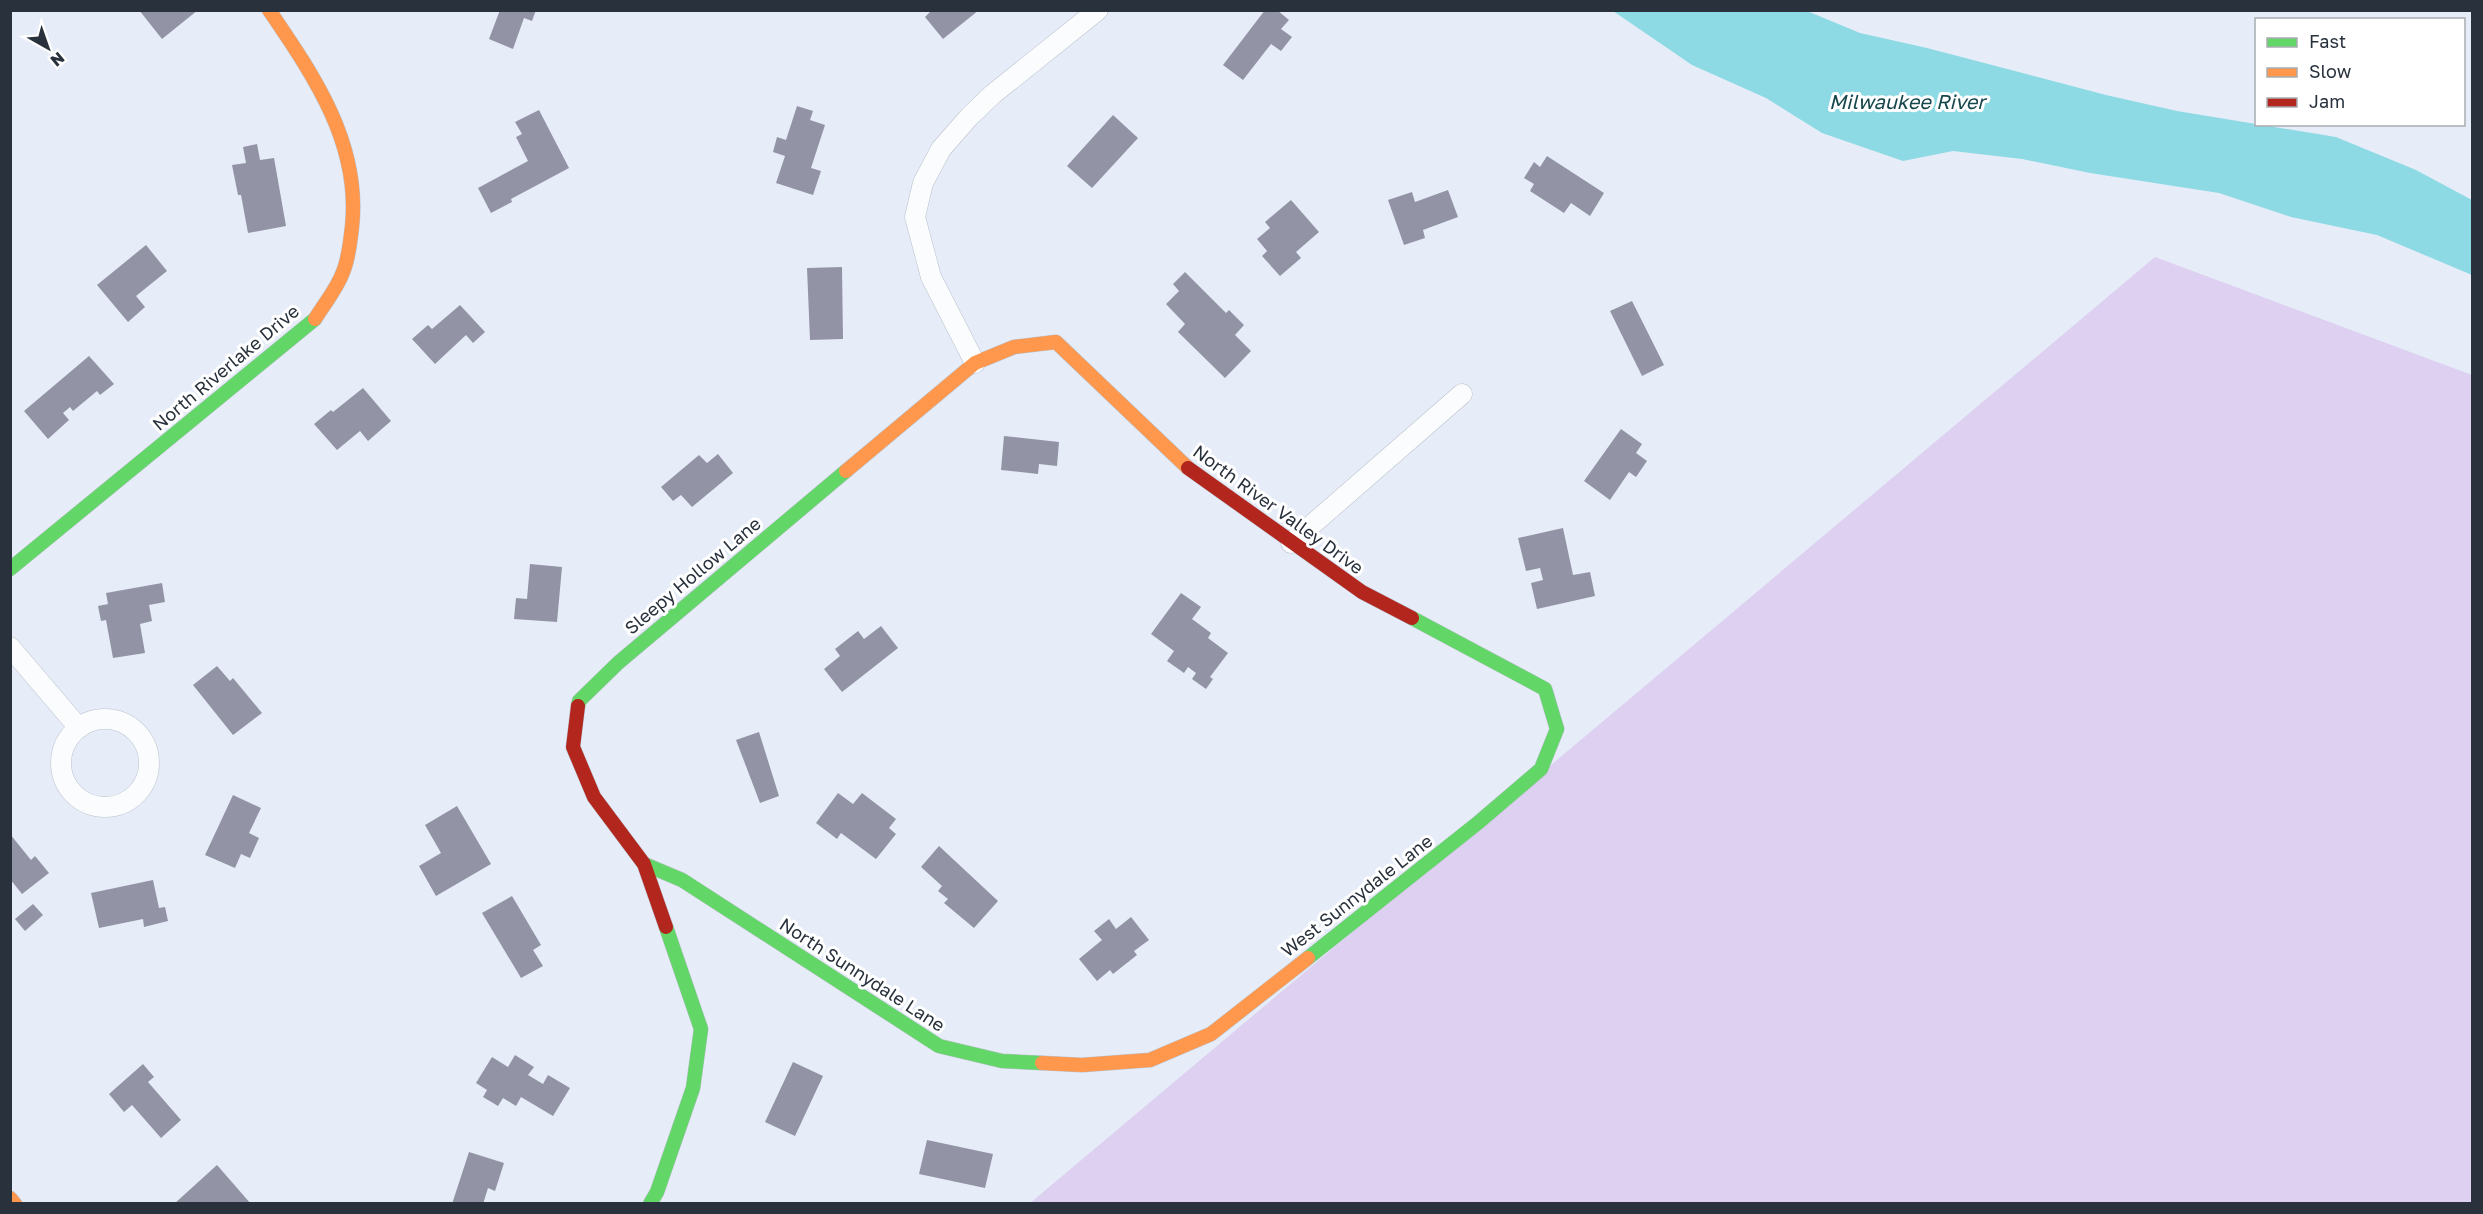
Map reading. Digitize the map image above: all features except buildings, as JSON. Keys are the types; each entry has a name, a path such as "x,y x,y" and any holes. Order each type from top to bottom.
{"street":[{"name":"North Riverlake Drive","path":"10,569 314,320 343,273 354,220 352,173 341,130 306,64 269,10"},
{"path":"975,363 931,277 915,217 923,183 941,149 969,117 993,94 1098,10"},
{"name":"North River Valley Drive","path":"975,363 1014,347 1056,342 1183,464 1291,543 1362,592 1545,689 1557,729"},
{"name":"Sleepy Hollow Lane","path":"644,864 594,797 573,747 579,701 618,663 975,363"},
{"path":"1291,543 1462,394"},
{"path":"10,647 79,728"},
{"path":"105,719 118,721 131,727 141,737 150,763 141,789 131,799 117,806 102,807 87,804 75,796 65,783 61,769 62,753 68,739 79,728 105,719"},
{"name":"West Sunnydale Lane","path":"1150,1060 1211,1034 1479,822 1541,769 1557,729"},
{"path":"644,864 701,1029 693,1088 657,1192 650,1203"},
{"name":"North Sunnydale Lane","path":"644,864 682,880 939,1046 1002,1061 1082,1065 1150,1060"},
{"path":"10,1198 15,1203"}],"shaded area":[{"path":"2155,257 2472,375 2472,1203 1029,1204"}],"water":[{"name":"Milwaukee River","path":"1613,11 1807,11 1860,33 1927,48 2106,95 2177,111 2255,124 2255,126 2269,126 2336,137 2416,170 2472,200 2472,275 2377,235 2291,217 2219,193 2090,173 2022,159 1953,151 1903,161 1822,133 1766,98 1692,65"}],"traffic: fast":[{"path":"10,569 315,319"},
{"path":"578,706 579,701 618,663 846,471"},
{"path":"1308,958 1479,822 1541,769 1557,729 1545,689 1412,618"},
{"path":"644,864 682,880 939,1046 1002,1061 1042,1063"},
{"path":"650,1204 657,1192 693,1088 701,1029 666,927"}],"traffic: slow":[{"path":"269,10 302,60 331,112 342,139 349,167 353,197 348,256 337,284 315,319"},
{"path":"846,471 975,363 1014,347 1056,342 1188,468"},
{"path":"1042,1063 1082,1065 1150,1060 1211,1034 1308,958"},
{"path":"10,1198 15,1204"}],"traffic: jam":[{"path":"1188,468 1362,592 1412,618"},
{"path":"578,706 573,747 594,797 644,864 666,927"}]}
